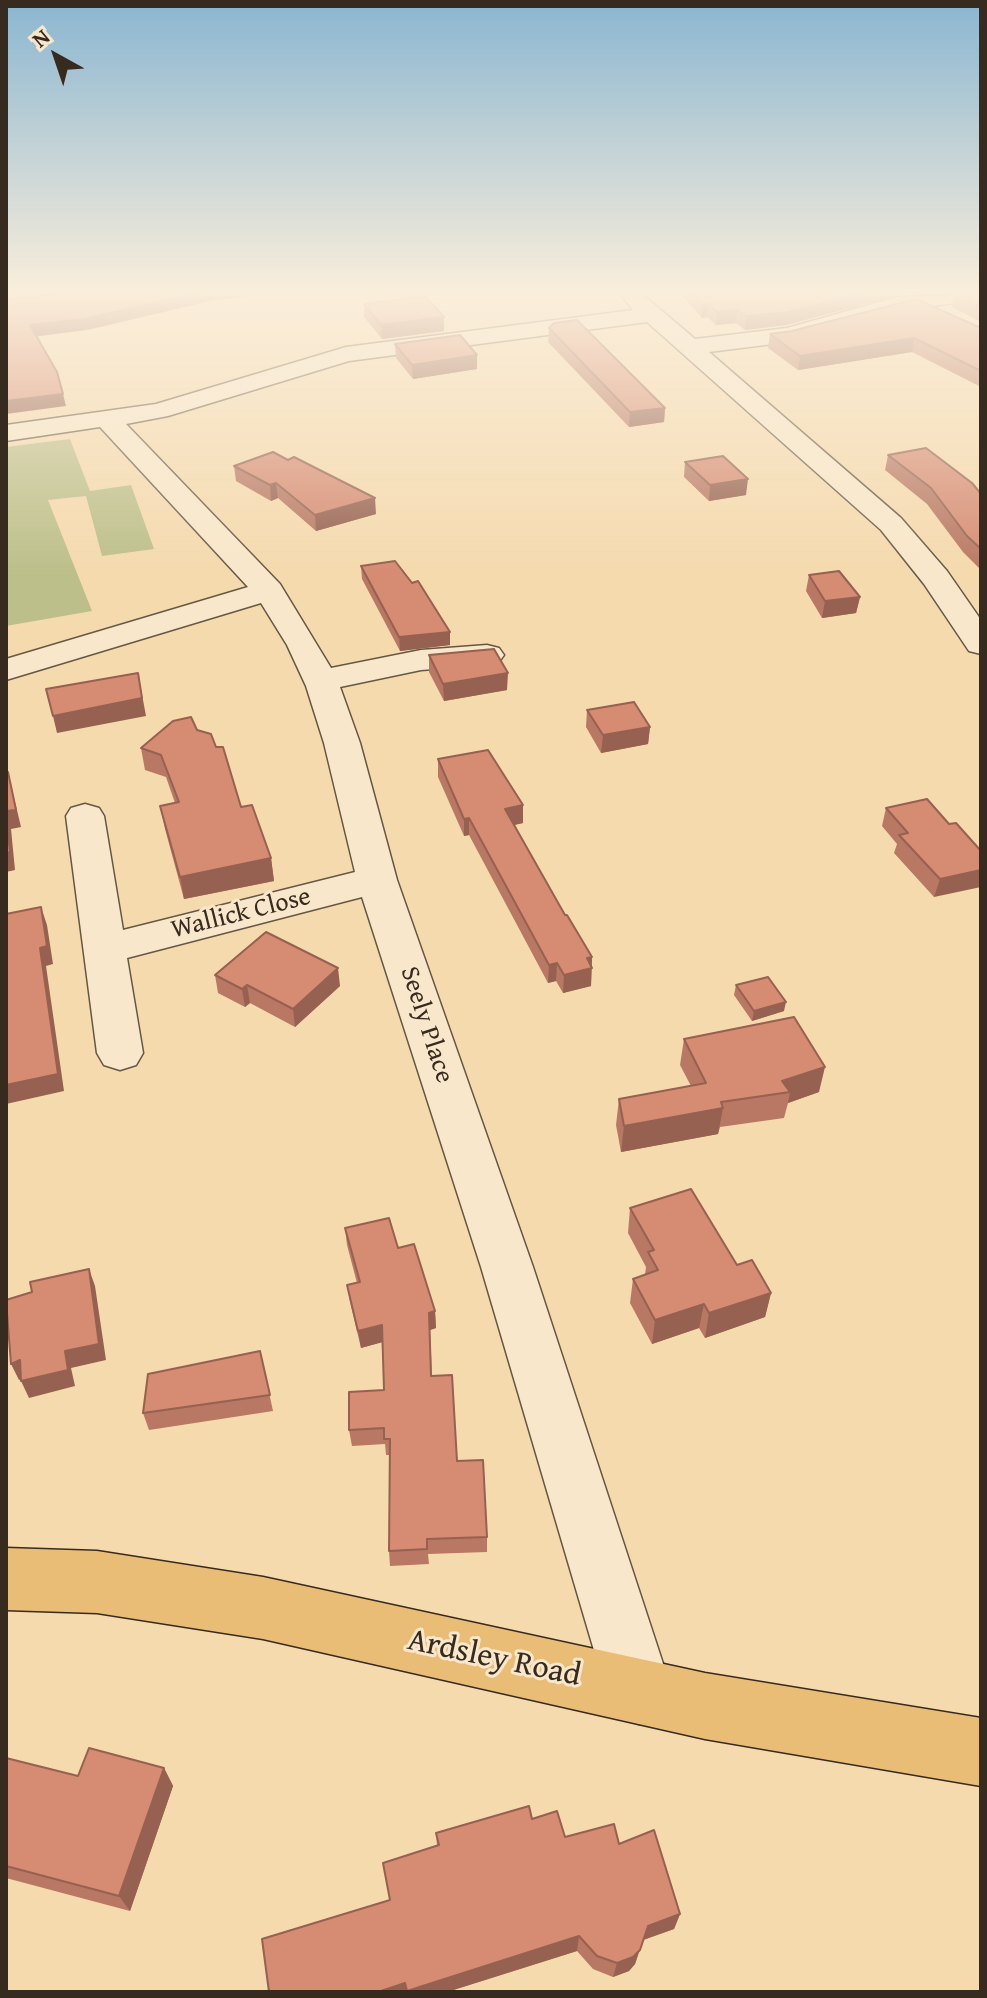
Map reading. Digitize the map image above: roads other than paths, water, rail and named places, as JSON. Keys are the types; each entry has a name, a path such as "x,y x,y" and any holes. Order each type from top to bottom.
{"main road":[{"name":"Ardsley Road","path":"6,1579 97,1582 263,1608 705,1706 981,1752"}],"street":[{"path":"6,433 108,420 211,397 238,387"},
{"path":"736,387 891,524 936,578 981,644"},
{"name":"Seely Place","path":"108,420 269,591 303,645 320,681 342,743 377,880 507,1267 639,1691"},
{"path":"6,670 269,591"},
{"path":"320,681 421,660 487,655"},
{"path":"85,816 120,1053"},
{"name":"Wallick Close","path":"105,949 377,880"}]}
